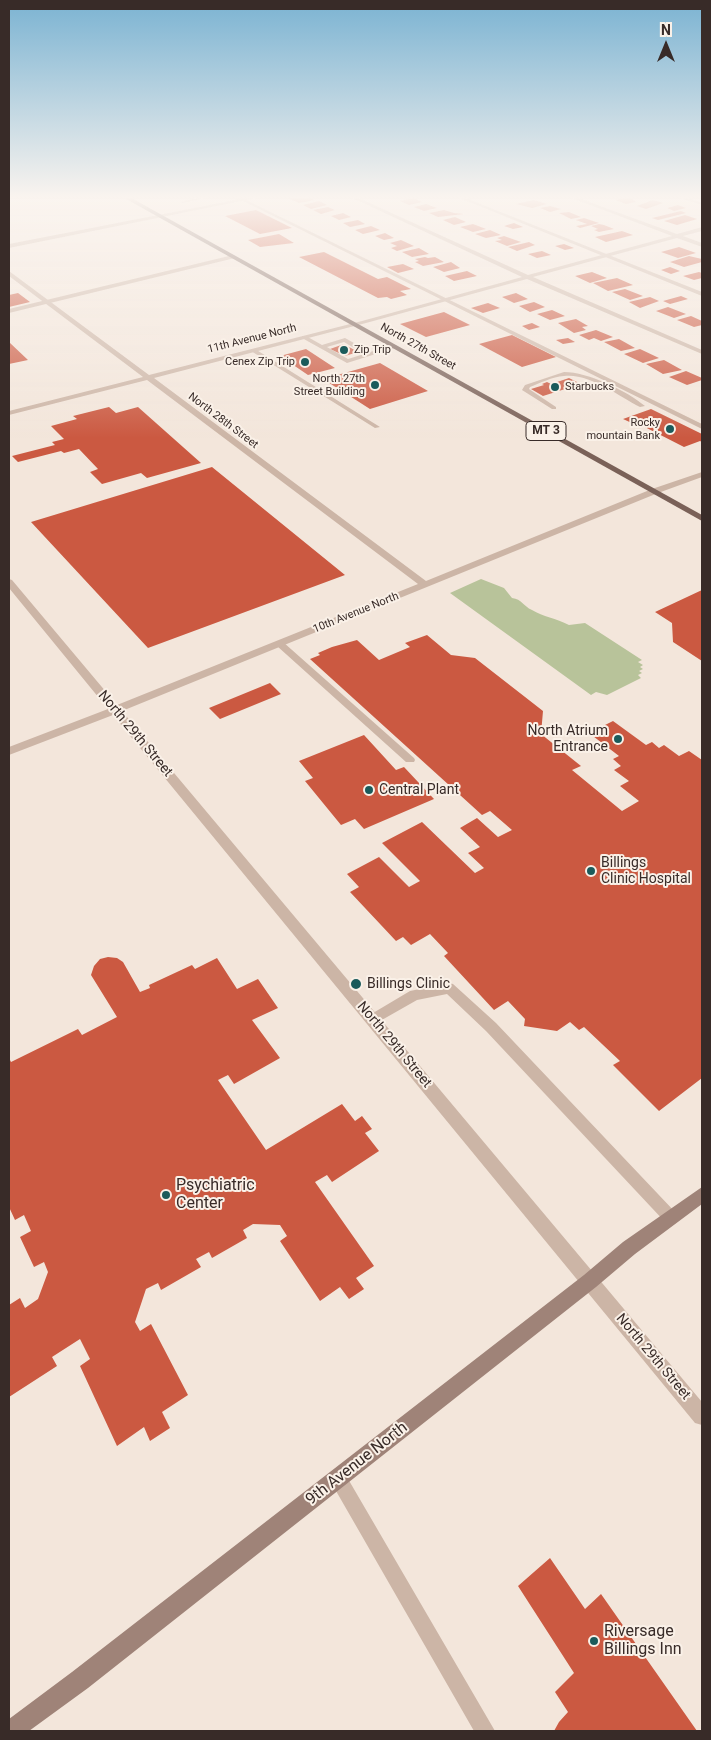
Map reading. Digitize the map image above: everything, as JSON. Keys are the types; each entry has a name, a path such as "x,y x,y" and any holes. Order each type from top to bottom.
{"main road":[{"name":"North 27th Street","path":"268,276 702,518"}],"street":[{"name":"North 28th Street","path":"13,276 425,585"},
{"path":"523,276 702,352"},
{"name":"11th Avenue North","path":"9,414 533,276"},
{"name":"10th Avenue North","path":"9,751 280,644 655,491 702,474"},
{"name":"North 29th Street","path":"9,582 702,1416"},
{"name":"9th Avenue North","path":"11,1728 80,1680 590,1281 629,1248 702,1195"}],"lane":[{"path":"9,310 154,276"},
{"path":"398,276 702,426"},
{"path":"657,276 702,294"},
{"path":"304,337 347,362 395,347"},
{"path":"321,347 345,340 370,354"},
{"path":"253,350 377,427"},
{"path":"554,408 529,394 525,390 527,386 562,374 572,374 583,376 642,406"},
{"path":"280,644 410,760"},
{"path":"373,1020 414,995 449,988 491,1026 671,1218"},
{"path":"338,1478 486,1731"}],"green space":[{"path":"481,579 504,588 512,598 541,614 569,625 585,623 642,660 638,662 643,665 640,667 643,669 639,671 642,673 638,675 641,678 607,695 596,692 591,695 450,593"}],"building":[{"path":"336,276 372,276 378,279 387,277 411,289 400,291 407,295 391,299 387,297 378,298"},
{"path":"445,276 476,276 454,281"},
{"path":"575,276 602,276 607,278 590,283"},
{"path":"684,276 702,276 702,278 694,280"},
{"path":"617,278 633,285 608,291 593,283"},
{"path":"625,289 643,296 630,300 612,292"},
{"path":"18,293 30,302 9,307 9,295"},
{"path":"516,293 528,299 514,303 502,297"},
{"path":"681,296 688,299 670,304 663,301"},
{"path":"650,297 659,301 640,308 629,302"},
{"path":"534,302 545,307 530,312 519,306"},
{"path":"488,303 500,308 483,313 471,308"},
{"path":"668,307 686,314 674,318 656,311"},
{"path":"552,310 565,316 550,320 537,314"},
{"path":"444,312 470,325 426,337 400,324"},
{"path":"691,316 702,321 702,325 694,327 677,320"},
{"path":"576,319 588,326 582,327 586,330 574,333 558,323"},
{"path":"532,323 540,327 529,330 522,326"},
{"path":"596,330 613,337 601,341 594,338 589,340 579,335"},
{"path":"512,335 556,357 522,367 479,344"},
{"path":"568,338 575,342 563,344 556,340"},
{"path":"619,339 635,348 621,351 604,342"},
{"path":"9,342 28,360 9,364"},
{"name":"Zip Trip","path":"344,344 358,352 345,356 330,349"},
{"name":"North 27th Street Building","path":"306,349 335,368 308,375 280,356"},
{"path":"640,349 659,358 643,363 624,354"},
{"path":"664,360 682,370 663,374 646,364"},
{"name":"North 27th Street Building","path":"380,363 428,391 370,409 323,379"},
{"path":"686,371 702,378 702,380 687,385 669,377"},
{"name":"Starbucks","path":"569,378 581,384 543,396 531,389 544,385 542,384 547,382 551,384"},
{"path":"109,407 116,413 138,407 201,463 147,478 141,473 102,484 90,472 98,469 79,449 64,453 61,451 18,462 12,456 55,445 52,442 64,439 51,426 77,419 73,416"},
{"name":"Rocky mountain Bank","path":"651,409 702,434 702,442 684,447 637,423 634,424 623,419"},
{"path":"212,467 345,575 148,648 31,522"},
{"path":"702,590 702,661 673,642 672,623 655,612"},
{"name":"Billings Clinic Hospital","path":"427,635 451,655 475,658 543,711 541,734 581,766 572,770 622,811 639,801 620,786 629,781 614,770 621,766 613,759 619,756 589,733 613,721 646,745 652,742 659,748 664,745 679,756 689,751 702,760 702,1078 659,1111 613,1065 620,1061 584,1027 579,1030 570,1022 557,1031 524,1026 525,1019 508,1001 494,1010 444,956 448,953 430,934 411,945 403,937 396,941 350,892 359,887 347,874 379,857 409,887 420,881 382,843 422,822 475,873 484,868 468,853 480,847 460,828 477,818 498,837 512,830 490,811 482,815 310,659 332,647 357,640 379,660 410,647 405,643"},
{"path":"270,683 281,694 220,719 209,708"},
{"name":"Central Plant","path":"364,735 396,770 404,767 434,799 364,829 355,819 341,825 305,781 313,778 299,761"},
{"name":"Psychiatric Center","path":"108,957 117,958 123,962 140,992 150,988 149,985 192,965 195,969 217,958 237,989 258,979 278,1008 252,1020 280,1058 234,1084 228,1075 218,1080 266,1150 342,1104 355,1121 362,1116 372,1129 365,1133 379,1151 332,1182 327,1175 315,1182 374,1266 356,1278 364,1289 349,1299 340,1287 320,1301 280,1241 287,1236 280,1225 253,1224 243,1230 247,1238 212,1258 209,1252 196,1259 201,1267 161,1290 158,1283 146,1289 135,1322 140,1331 151,1324 188,1395 162,1412 170,1428 150,1441 144,1427 117,1446 80,1366 90,1359 80,1339 52,1357 57,1366 9,1397 9,1305 20,1298 25,1308 38,1299 48,1272 44,1262 34,1267 20,1237 31,1231 24,1215 15,1220 9,1207 9,1058 11,1062 78,1029 82,1035 117,1017 91,975 94,966 100,959"},
{"name":"Riversage Billings Inn","path":"550,1558 585,1609 601,1594 697,1731 554,1731 568,1712 555,1692 574,1673 518,1586"}],"place":[{"name":"Zip Trip","path":"344,350"},
{"name":"Cenex Zip Trip","path":"305,362"},
{"name":"North 27th Street Building","path":"375,385"},
{"name":"Starbucks","path":"555,387"},
{"name":"Rocky mountain Bank","path":"670,429"},
{"name":"North Atrium Entrance","path":"618,739"},
{"name":"Central Plant","path":"369,790"},
{"name":"Billings Clinic Hospital","path":"591,871"},
{"name":"Billings Clinic","path":"356,984"},
{"name":"Psychiatric Center","path":"166,1195"},
{"name":"Riversage Billings Inn","path":"594,1641"}]}
